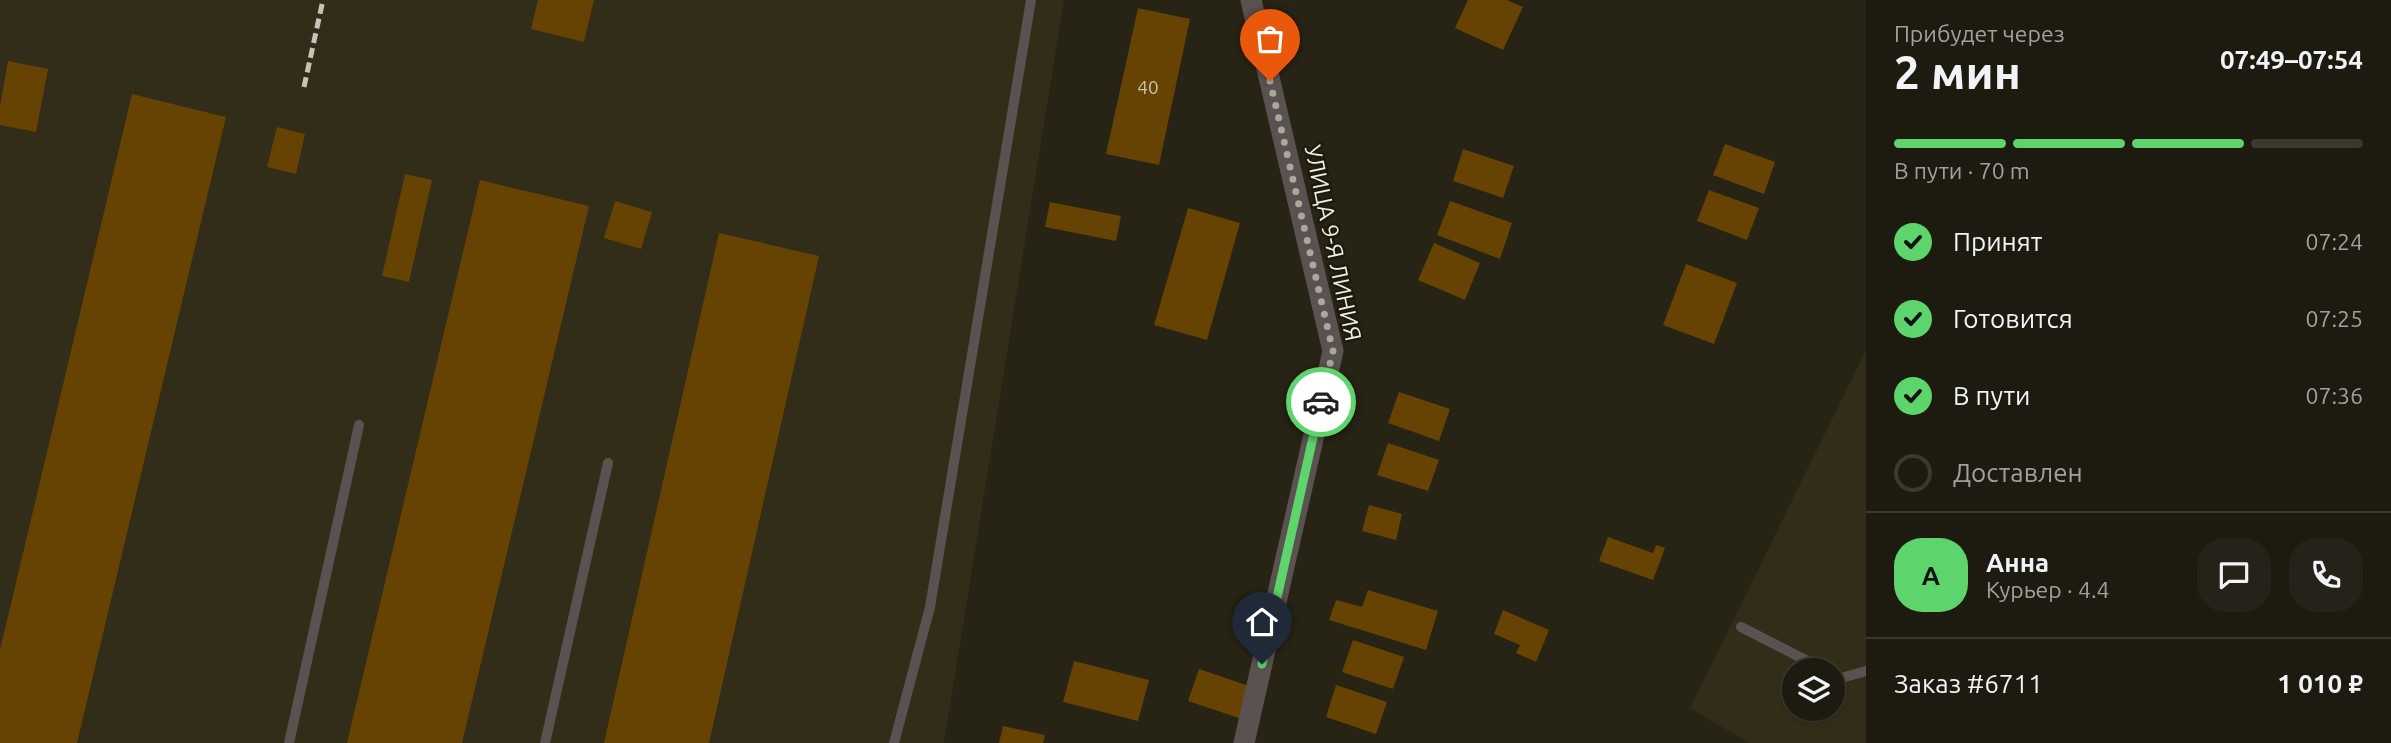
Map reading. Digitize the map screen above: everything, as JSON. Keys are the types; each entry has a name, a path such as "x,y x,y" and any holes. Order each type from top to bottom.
{"street":[{"name":"УЛИЦА 9-Я ЛИНИЯ","path":"1244,743 1333,351 1251,0"}],"lane":[{"path":"894,743 930,607 1031,0"},
{"path":"289,743 359,425"},
{"path":"545,743 608,463"},
{"path":"1741,627 1802,658"},
{"path":"1845,677 1866,671"}],"shaded area":[{"path":"0,0 1064,0 944,743 0,743"},
{"path":"1866,350 1866,743 1749,743 1690,708"}],"building":[{"path":"538,0 594,0 584,42 531,29"},
{"path":"1468,0 1507,0 1523,7 1503,50 1455,28"},
{"path":"1138,8 1190,19 1159,165 1106,154"},
{"path":"8,61 48,69 36,132 0,125 0,106"},
{"path":"132,94 226,117 77,743 0,743 0,650"},
{"path":"277,127 305,134 296,174 267,167"},
{"path":"1725,144 1775,162 1764,194 1713,175"},
{"path":"1463,149 1514,166 1503,198 1453,181"},
{"path":"405,174 432,180 409,282 382,276"},
{"path":"480,180 589,206 462,743 347,743"},
{"path":"1709,190 1759,208 1747,240 1697,221"},
{"path":"615,201 652,212 641,249 604,238"},
{"path":"1450,201 1512,223 1500,259 1437,235"},
{"path":"1050,202 1121,216 1116,241 1045,227"},
{"path":"1188,208 1240,223 1207,340 1154,325"},
{"path":"719,233 819,256 709,743 604,743"},
{"path":"1434,243 1480,263 1465,300 1418,280"},
{"path":"1686,264 1737,283 1714,344 1663,325"},
{"path":"1399,392 1450,409 1439,441 1388,423"},
{"path":"1388,443 1439,460 1428,491 1377,475"},
{"path":"1369,505 1402,514 1396,540 1362,531"},
{"path":"1608,537 1653,553 1656,545 1665,548 1653,580 1599,561"},
{"path":"1368,590 1438,611 1426,650 1329,620 1336,600 1362,607"},
{"path":"1503,610 1549,630 1536,662 1516,653 1520,645 1494,634"},
{"path":"1353,640 1404,657 1393,689 1342,672"},
{"path":"1074,661 1149,680 1138,721 1063,702"},
{"path":"1199,669 1249,686 1239,718 1188,701"},
{"path":"1336,685 1387,702 1376,734 1326,717"},
{"path":"1003,726 1045,735 1043,743 999,743"}],"railway":[{"path":"304,87 323,0"}],"way so far":[{"path":"1270,81 1333,351 1321,402"}],"route":[{"path":"1262,664 1321,402"}]}
